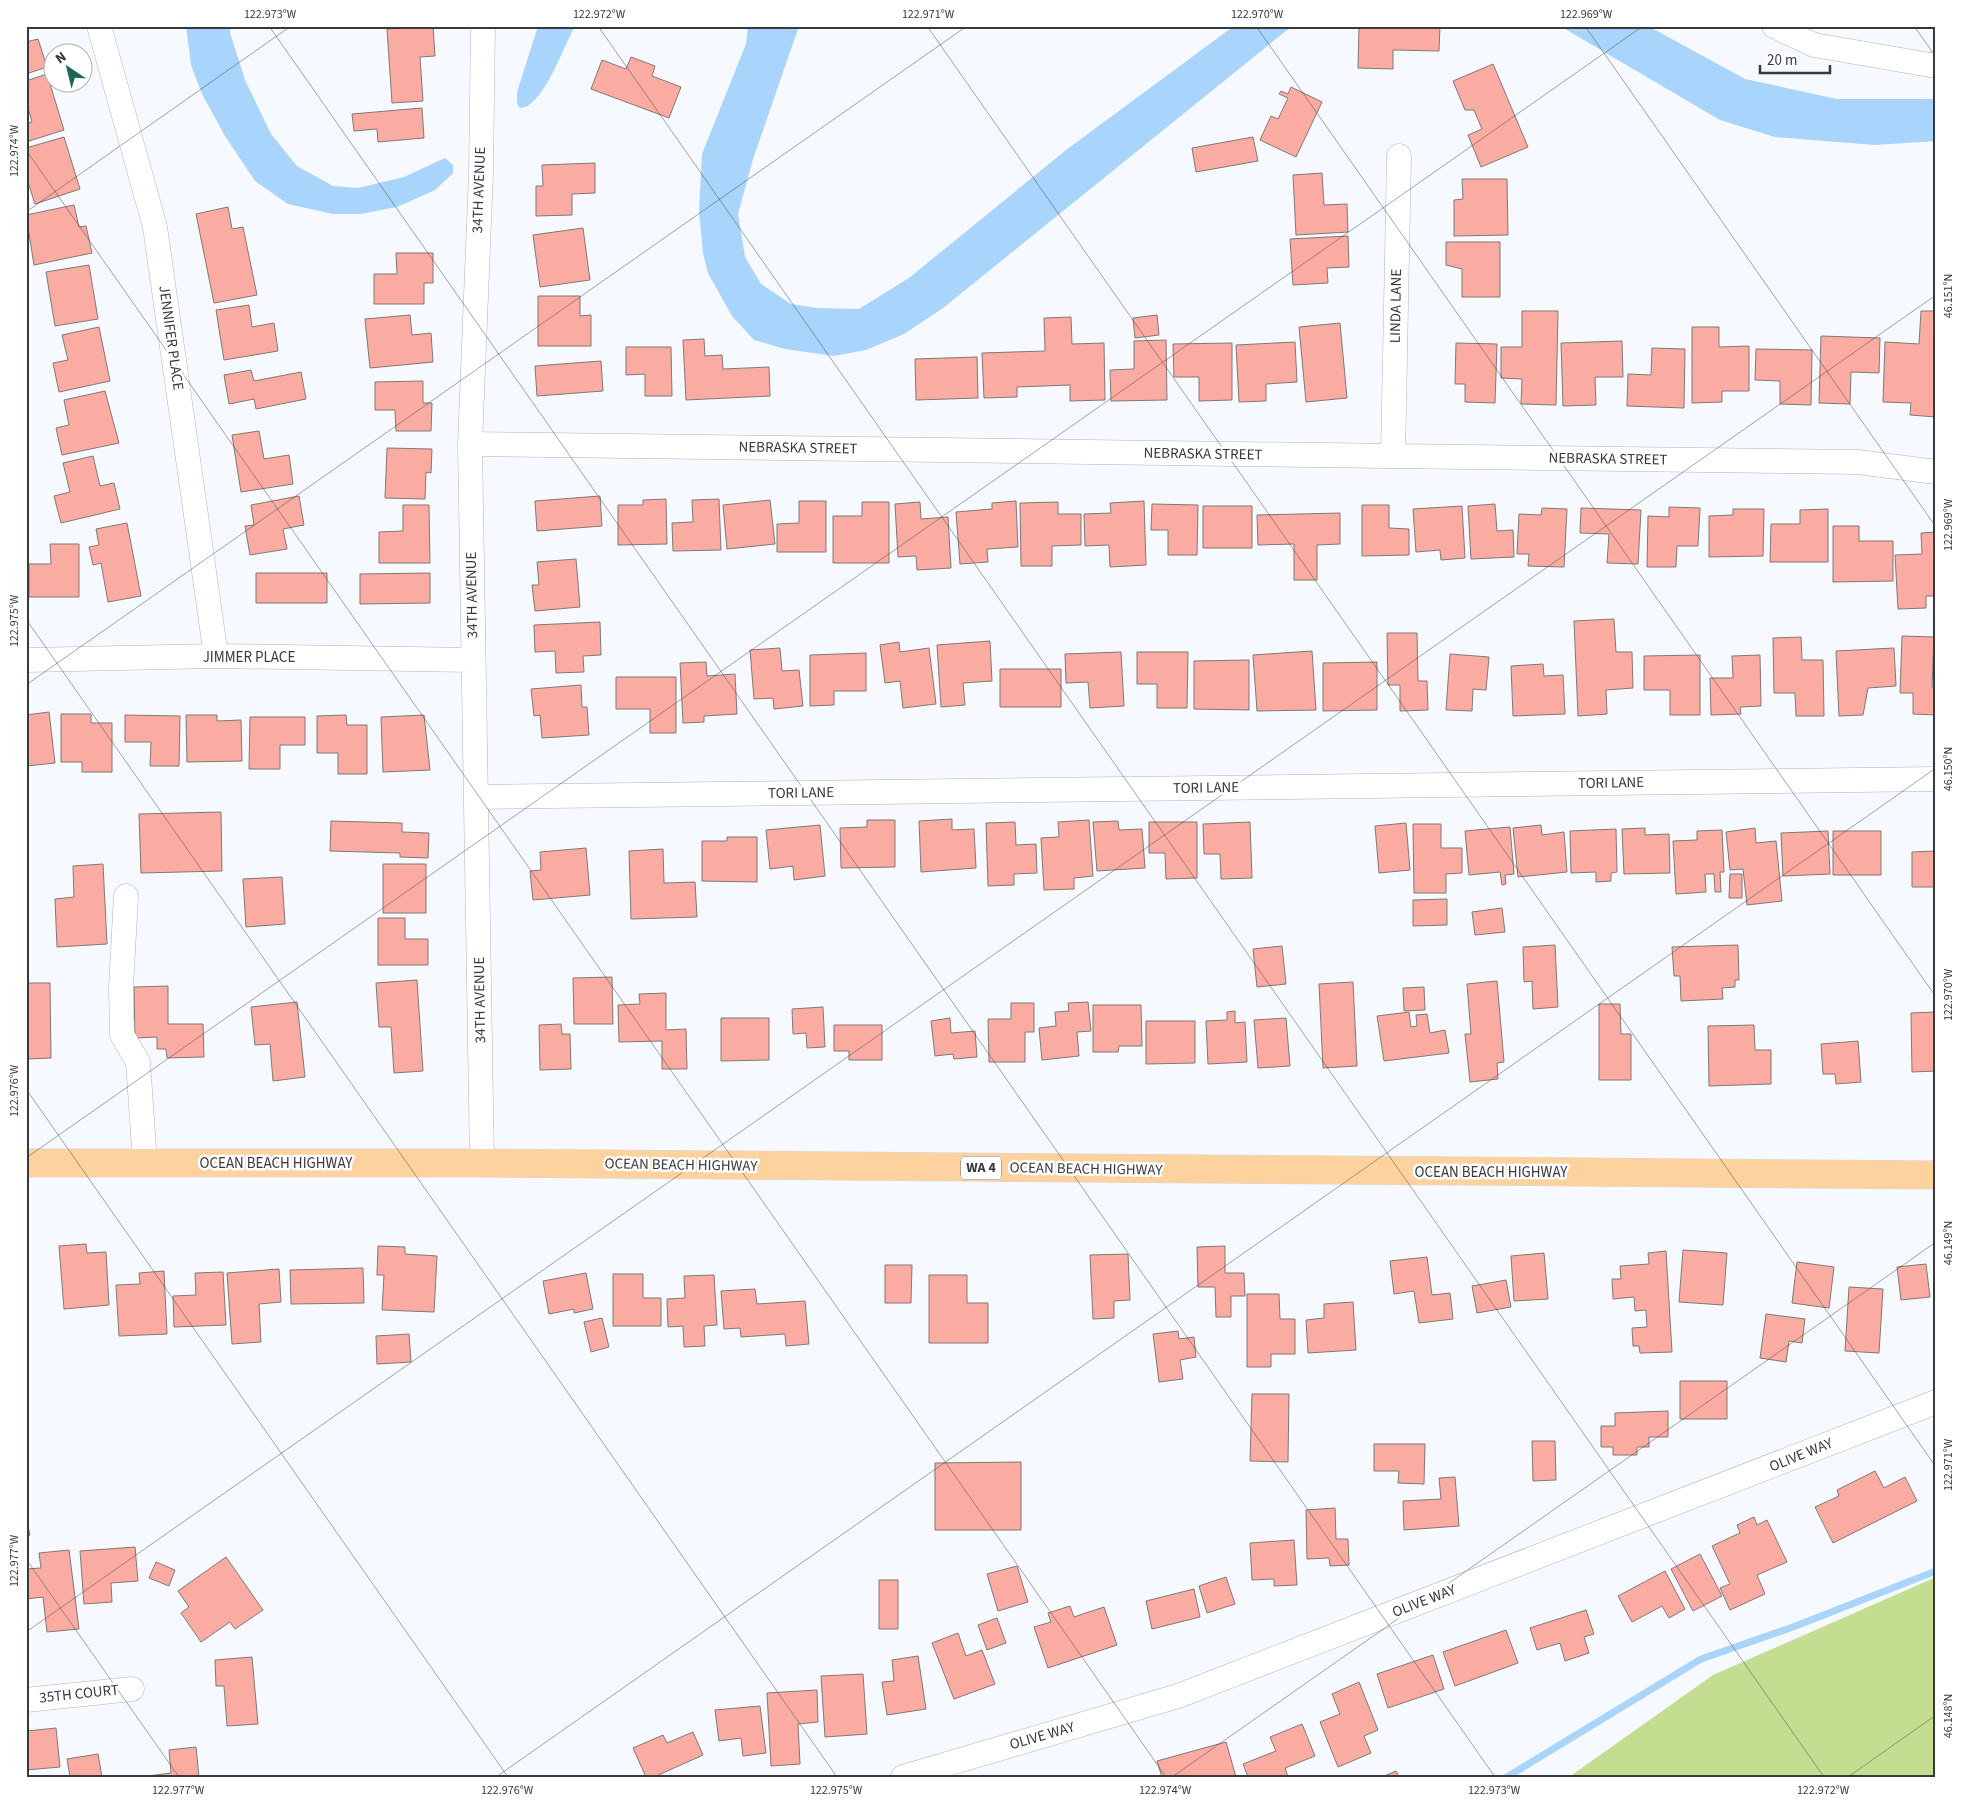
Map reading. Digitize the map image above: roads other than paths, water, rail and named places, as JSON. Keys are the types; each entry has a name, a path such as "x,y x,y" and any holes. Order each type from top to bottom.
{"main road":[{"name":"OCEAN BEACH HIGHWAY","path":"26,1163 482,1163 1936,1175"}],"street":[{"name":"JENNIFER PLACE","path":"99,26 155,227 216,656"},
{"name":"34TH AVENUE","path":"482,1163 477,798 472,660 470,444 480,173 483,26"},
{"path":"1774,26 1814,45 1930,65 1936,64"},
{"name":"LINDA LANE","path":"1392,456 1398,156"},
{"name":"NEBRASKA STREET","path":"470,444 1858,462 1936,472"},
{"name":"JIMMER PLACE","path":"26,660 216,656 472,660"},
{"name":"TORI LANE","path":"477,798 1936,779"},
{"path":"126,896 121,988 122,1035 138,1062 145,1164"},
{"name":"OLIVE WAY","path":"903,1777 1178,1696 1936,1402"},
{"name":"35TH COURT","path":"26,1700 132,1689"}],"water":[{"path":"186,26 230,26 230,33 245,80 271,134 297,166 333,186 358,188 404,177 445,158 453,165 453,173 435,190 397,207 360,214 333,214 288,204 255,181 225,136 202,94 191,65"},
{"path":"538,26 575,26 545,87 529,105 520,108 517,104 517,92"},
{"path":"748,26 799,26 753,159 738,214 745,257 761,284 791,304 817,308 859,309 909,278 1066,150 1234,26 1292,26 943,308 904,334 866,350 834,356 785,349 754,340 732,316 708,273 703,253 699,211 702,154 746,44"},
{"path":"1560,26 1648,26 1745,79 1837,99 1936,99 1936,141 1875,145 1775,137 1720,120"}],"waterway":[{"path":"1507,1777 1701,1659 1793,1627 1936,1571"}]}
